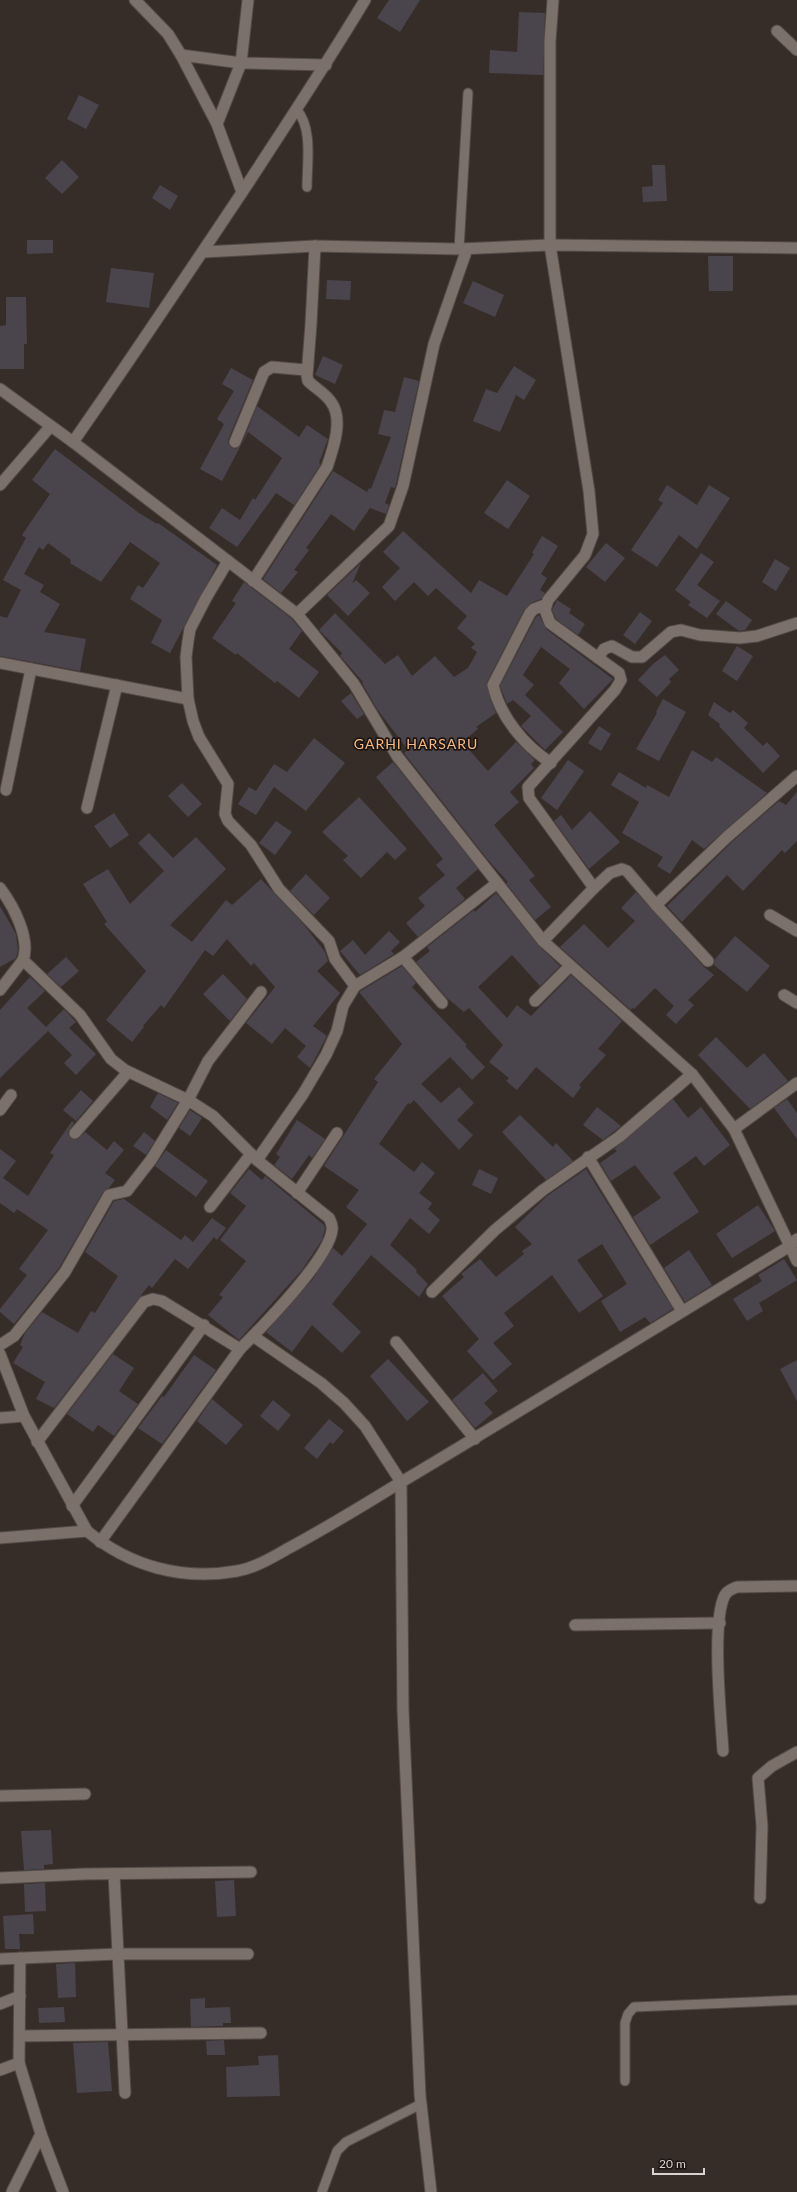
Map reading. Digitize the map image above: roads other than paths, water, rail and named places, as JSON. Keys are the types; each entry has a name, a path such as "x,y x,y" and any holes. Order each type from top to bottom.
{"street":[{"path":"135,0 168,34 181,55 217,124 242,192"},
{"path":"217,124 241,63 248,0"},
{"path":"73,442 149,335 326,66 365,0"},
{"path":"551,763 536,753 520,736 496,696 493,685 530,613 534,609 545,605 585,555 593,534 589,491 550,245 550,41 553,0"},
{"path":"777,31 797,50"},
{"path":"181,55 241,63 326,66"},
{"path":"203,252 314,246 463,249 550,245 797,248"},
{"path":"253,581 327,467 336,435 335,410 332,402 308,381 306,370 311,324 314,246"},
{"path":"297,614 389,526 403,486 434,344 463,249"},
{"path":"235,442 264,372 272,367 306,370"},
{"path":"0,389 50,427 73,442 297,614 354,684 397,756 543,941 692,1074 734,1129 794,1243 797,1261"},
{"path":"0,485 50,427"},
{"path":"228,561 190,630 186,657 188,699 199,737 228,784 225,814 228,821 251,845 279,889 329,941 335,959 355,986"},
{"path":"545,605 545,610 550,623 619,673 619,684 551,763 530,782 528,787 529,798 594,888"},
{"path":"598,658 604,649 612,646 632,657 642,657 671,632 676,630 700,635 740,638 772,632 797,623"},
{"path":"0,663 188,699"},
{"path":"6,790 32,669"},
{"path":"87,808 117,685"},
{"path":"656,905 727,837 797,776"},
{"path":"543,941 610,873 622,869 627,871 708,961"},
{"path":"210,1207 254,1157 303,1094 326,1055 337,1031 341,1012 355,986 403,957 497,883"},
{"path":"0,888 10,901 25,940 25,954 23,960 0,990"},
{"path":"770,915 797,932"},
{"path":"403,957 442,1003"},
{"path":"23,960 80,1015 111,1059 128,1072 188,1100 213,1116 254,1157 329,1218 332,1224 330,1238 314,1264 288,1299 240,1349 100,1542"},
{"path":"536,1001 570,966"},
{"path":"0,1345 14,1336 65,1272 109,1195 127,1191 151,1160 188,1100 208,1061 261,992"},
{"path":"784,995 797,1003"},
{"path":"75,1132 128,1072"},
{"path":"432,1292 495,1230 543,1190 588,1157 619,1137 692,1074"},
{"path":"734,1129 797,1083"},
{"path":"0,1110 11,1096"},
{"path":"297,1193 337,1133"},
{"path":"588,1157 682,1312"},
{"path":"0,1354 24,1416 87,1531 100,1542 127,1558 164,1571 202,1574 239,1571 267,1560 298,1544 474,1439 794,1243"},
{"path":"37,1442 144,1302 153,1299 162,1301 204,1325 240,1349"},
{"path":"72,1506 204,1325"},
{"path":"253,1336 321,1383 344,1403 365,1426 401,1482 403,1710 421,2104 431,2192"},
{"path":"396,1342 474,1439"},
{"path":"0,1418 24,1416"},
{"path":"0,1538 87,1531"},
{"path":"723,1751 719,1683 720,1623 725,1596 730,1589 737,1586 797,1586"},
{"path":"575,1624 720,1623"},
{"path":"760,1898 762,1826 758,1778 772,1766 797,1752"},
{"path":"0,1796 85,1794"},
{"path":"0,1878 114,1874 251,1872"},
{"path":"114,1874 125,2093"},
{"path":"0,1959 117,1954 248,1954"},
{"path":"20,1958 19,2063 40,2134 63,2192"},
{"path":"0,2004 20,1996"},
{"path":"20,2036 261,2033"},
{"path":"0,2070 19,2063"},
{"path":"12,2192 40,2134"}],"lane":[{"path":"463,249 468,93"},
{"path":"297,110 305,122 307,187"},
{"path":"625,2081 625,2023 628,2014 634,2007 797,2000"},
{"path":"322,2192 337,2151 346,2142 421,2104"}],"district":[{"name":"GARHI HARSARU","path":"416,744"}]}
